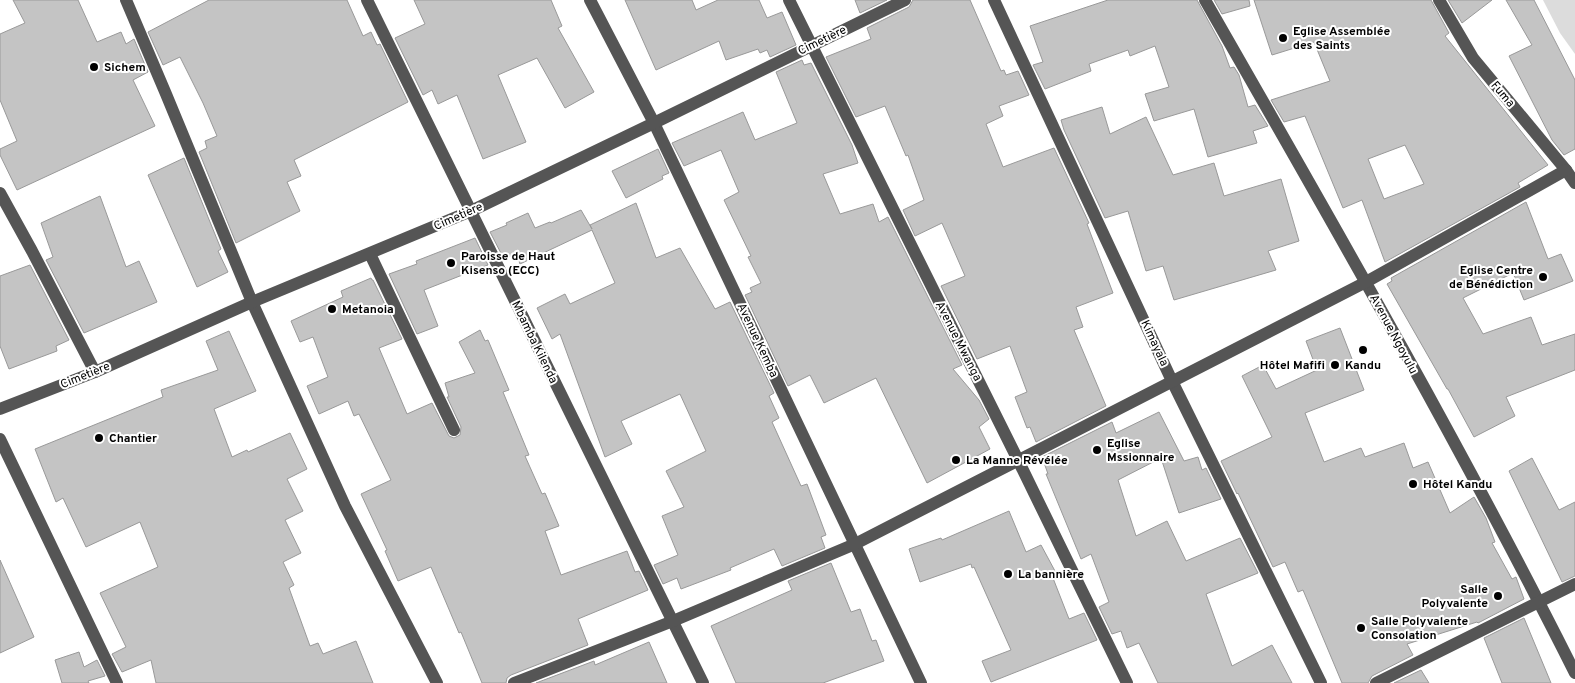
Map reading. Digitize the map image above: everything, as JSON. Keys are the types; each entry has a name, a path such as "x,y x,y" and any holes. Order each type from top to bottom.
{"street":[{"path":"126,0 252,302 345,506 437,683"},
{"name":"Mbamba Kilenda","path":"367,0 703,683"},
{"name":"Avenue Kemba","path":"590,0 654,123 921,683"},
{"name":"Avenue Mwanga","path":"789,0 1127,683"},
{"name":"Cimetière","path":"0,409 95,372 252,302 471,211 905,0"},
{"name":"Kimayala","path":"994,0 1172,381 1321,683"},
{"name":"Avenue Ngoyulu","path":"1205,0 1366,282 1539,602 1575,674"},
{"name":"Fuma","path":"1439,0 1473,58 1575,183"},
{"path":"514,683 673,621 855,544 1366,282 1566,170"},
{"path":"0,193 95,372"},
{"path":"370,254 454,430"},
{"path":"0,439 117,683"},
{"path":"1376,683 1575,584"}],"shaded area":[{"path":"1543,0 1575,0 1575,54 1560,33"}],"building":[{"path":"13,0 78,0 97,42 121,32 126,44 134,39 148,72 133,80 155,126 17,190 0,155 0,149 17,141 0,100 0,34 25,23"},
{"path":"209,0 347,0 363,36 371,32 377,45 380,44 408,102 294,160 301,176 287,182 300,211 236,243 199,152 207,148 205,141 217,136 180,57 163,65 148,32"},
{"path":"414,0 551,0 562,26 558,28 594,92 565,108 537,58 498,75 526,142 483,159 457,95 438,104 432,90 423,95 395,38 425,24"},
{"path":"625,0 692,0 696,10 718,0 759,0 767,18 782,12 796,45 770,57 767,50 760,53 758,49 726,60 719,41 656,70"},
{"path":"855,0 887,0 860,13"},
{"path":"913,0 970,0 1001,71 1004,70 1006,75 1018,71 1029,95 999,106 1003,116 986,124 1003,167 1054,148 1089,223 1087,224 1113,293 1076,307 1083,327 1074,330 1106,406 1036,442 1030,427 1027,428 1015,397 1027,392 1010,346 977,359 941,286 965,276 942,223 915,236 903,210 924,200 908,155 906,156 885,106 856,117 826,57 871,39 867,28 909,7"},
{"path":"1108,0 1197,0 1222,46 1230,68 1234,67 1239,75 1248,107 1255,105 1268,126 1253,131 1257,143 1208,157 1194,109 1154,121 1145,94 1169,87 1155,46 1130,56 1128,50 1089,64 1091,71 1045,89 1033,65 1043,62 1030,26"},
{"path":"1214,0 1249,0 1250,6 1222,14"},
{"path":"1254,0 1431,0 1449,33 1445,36 1548,165 1518,183 1520,187 1385,262 1362,200 1343,208 1305,116 1284,122 1271,100 1330,81 1314,42 1272,55","holes":["1405,145 1424,184 1384,199 1368,159"]},
{"path":"1448,0 1492,0 1462,23"},
{"path":"1506,0 1534,0 1575,80 1575,149 1564,155 1552,140 1509,56 1532,45"},
{"path":"802,60 804,65 811,63 852,145 858,163 823,174 840,214 873,204 879,222 888,217 962,365 953,369 979,400 989,419 979,427 990,449 927,483 876,378 824,403 810,375 788,386 745,295 752,292 750,288 761,283 748,257 751,256 724,200 739,192 721,150 684,166 672,143 743,112 755,140 797,123 776,72"},
{"path":"1102,107 1110,134 1146,117 1173,175 1214,163 1224,196 1281,179 1299,241 1268,251 1276,270 1174,300 1163,266 1146,271 1128,211 1105,218 1064,130 1061,120"},
{"path":"658,149 669,173 662,176 663,179 626,198 612,171"},
{"path":"184,158 221,249 218,251 228,272 197,287 148,175"},
{"path":"100,196 126,267 139,261 157,302 84,333 46,260 53,257 41,223"},
{"path":"1526,202 1548,259 1561,254 1573,281 1524,300 1513,273 1463,298 1483,334 1531,317 1542,345 1575,334 1575,370 1506,397 1515,416 1474,437 1387,284 1392,281 1391,278"},
{"path":"636,203 656,258 680,248 715,309 730,302 774,393 769,396 779,418 772,422 801,486 807,484 826,535 821,537 825,548 782,566 774,549 730,568 731,570 681,589 677,578 663,584 654,565 678,555 662,516 684,507 666,471 706,451 680,394 621,421 632,444 605,457 560,334 552,339 537,308 565,294 570,304 615,283 592,230 520,264 516,254 504,259 490,232 528,213 535,228 581,210 592,229 590,225"},
{"path":"475,238 488,265 424,290 438,326 417,334 389,274 417,264 416,261"},
{"path":"30,265 69,340 56,346 57,351 9,369 0,346 0,276"},
{"path":"371,278 402,339 379,348 407,414 432,403 449,436 454,438 460,435 461,427 447,397 449,397 445,383 475,373 459,342 480,330 485,341 488,340 509,390 503,392 529,455 525,456 542,494 545,493 559,526 545,531 561,575 627,551 635,572 639,571 648,590 578,619 588,645 511,675 507,678 506,683 482,683 431,567 398,581 385,551 387,550 361,494 391,480 359,414 354,416 348,401 319,414 307,386 328,377 313,337 300,342 291,321 343,297 341,291"},
{"path":"1340,328 1364,390 1305,413 1324,462 1361,448 1365,457 1404,443 1413,468 1428,462 1450,513 1474,497 1486,518 1495,542 1492,543 1512,579 1516,577 1524,599 1478,623 1407,644 1413,655 1372,676 1368,683 1342,683 1303,590 1298,592 1285,562 1273,567 1221,461 1272,437 1242,376 1263,365 1276,389 1317,370 1306,341"},
{"path":"229,331 256,391 214,409 232,457 290,433 307,469 287,479 303,511 285,520 301,553 283,562 294,585 289,588 310,646 318,643 323,654 356,641 373,683 156,683 151,660 122,672 112,654 126,647 100,593 158,567 140,522 86,547 63,498 56,502 35,449 163,397 161,390 218,370 206,341"},
{"path":"1159,412 1184,461 1198,457 1202,470 1206,468 1221,499 1179,513 1161,458 1118,480 1136,536 1167,521 1186,561 1240,538 1258,573 1206,594 1232,666 1272,645 1292,683 1158,683 1139,643 1127,648 1121,631 1112,634 1099,607 1109,602 1091,554 1081,559 1046,474 1048,474 1042,457 1112,422 1116,433"},
{"path":"1532,458 1559,510 1575,502 1575,576 1562,582 1509,471"},
{"path":"1009,511 1026,552 1041,545 1055,571 1051,573 1069,619 1084,613 1097,640 991,682 982,661 1011,650 974,567 972,568 971,564 920,582 909,549 941,538 942,540"},
{"path":"0,560 34,637 0,653"},
{"path":"831,563 851,612 860,609 872,641 876,640 884,661 823,683 736,683 711,626 792,590 788,581"},
{"path":"1524,618 1551,683 1502,683 1484,638"},
{"path":"649,642 667,683 536,683 594,661 595,665"},
{"path":"79,652 84,667 97,660 105,676 88,681 89,683 62,683 55,660"},
{"path":"1421,670 1429,683 1394,683"}],"place":[{"name":"Eglise Assemblée des Saints","path":"1283,38"},
{"name":"Sichem","path":"94,67"},
{"name":"Paroisse de Haut Kisenso (ECC)","path":"451,263"},
{"name":"Eglise Centre de Bénédiction","path":"1543,277"},
{"name":"Metanoia","path":"332,309"},
{"name":"Kandu","path":"1363,350"},
{"name":"Hôtel Mafifi","path":"1335,365"},
{"name":"Chantier","path":"99,438"},
{"name":"Eglise Mssionnaire","path":"1097,450"},
{"name":"La Manne Révélée","path":"956,460"},
{"name":"Hôtel Kandu","path":"1413,484"},
{"name":"La bannière","path":"1008,574"},
{"name":"Salle Polyvalente","path":"1498,596"},
{"name":"Salle Polyvalente Consolation","path":"1361,628"}]}
